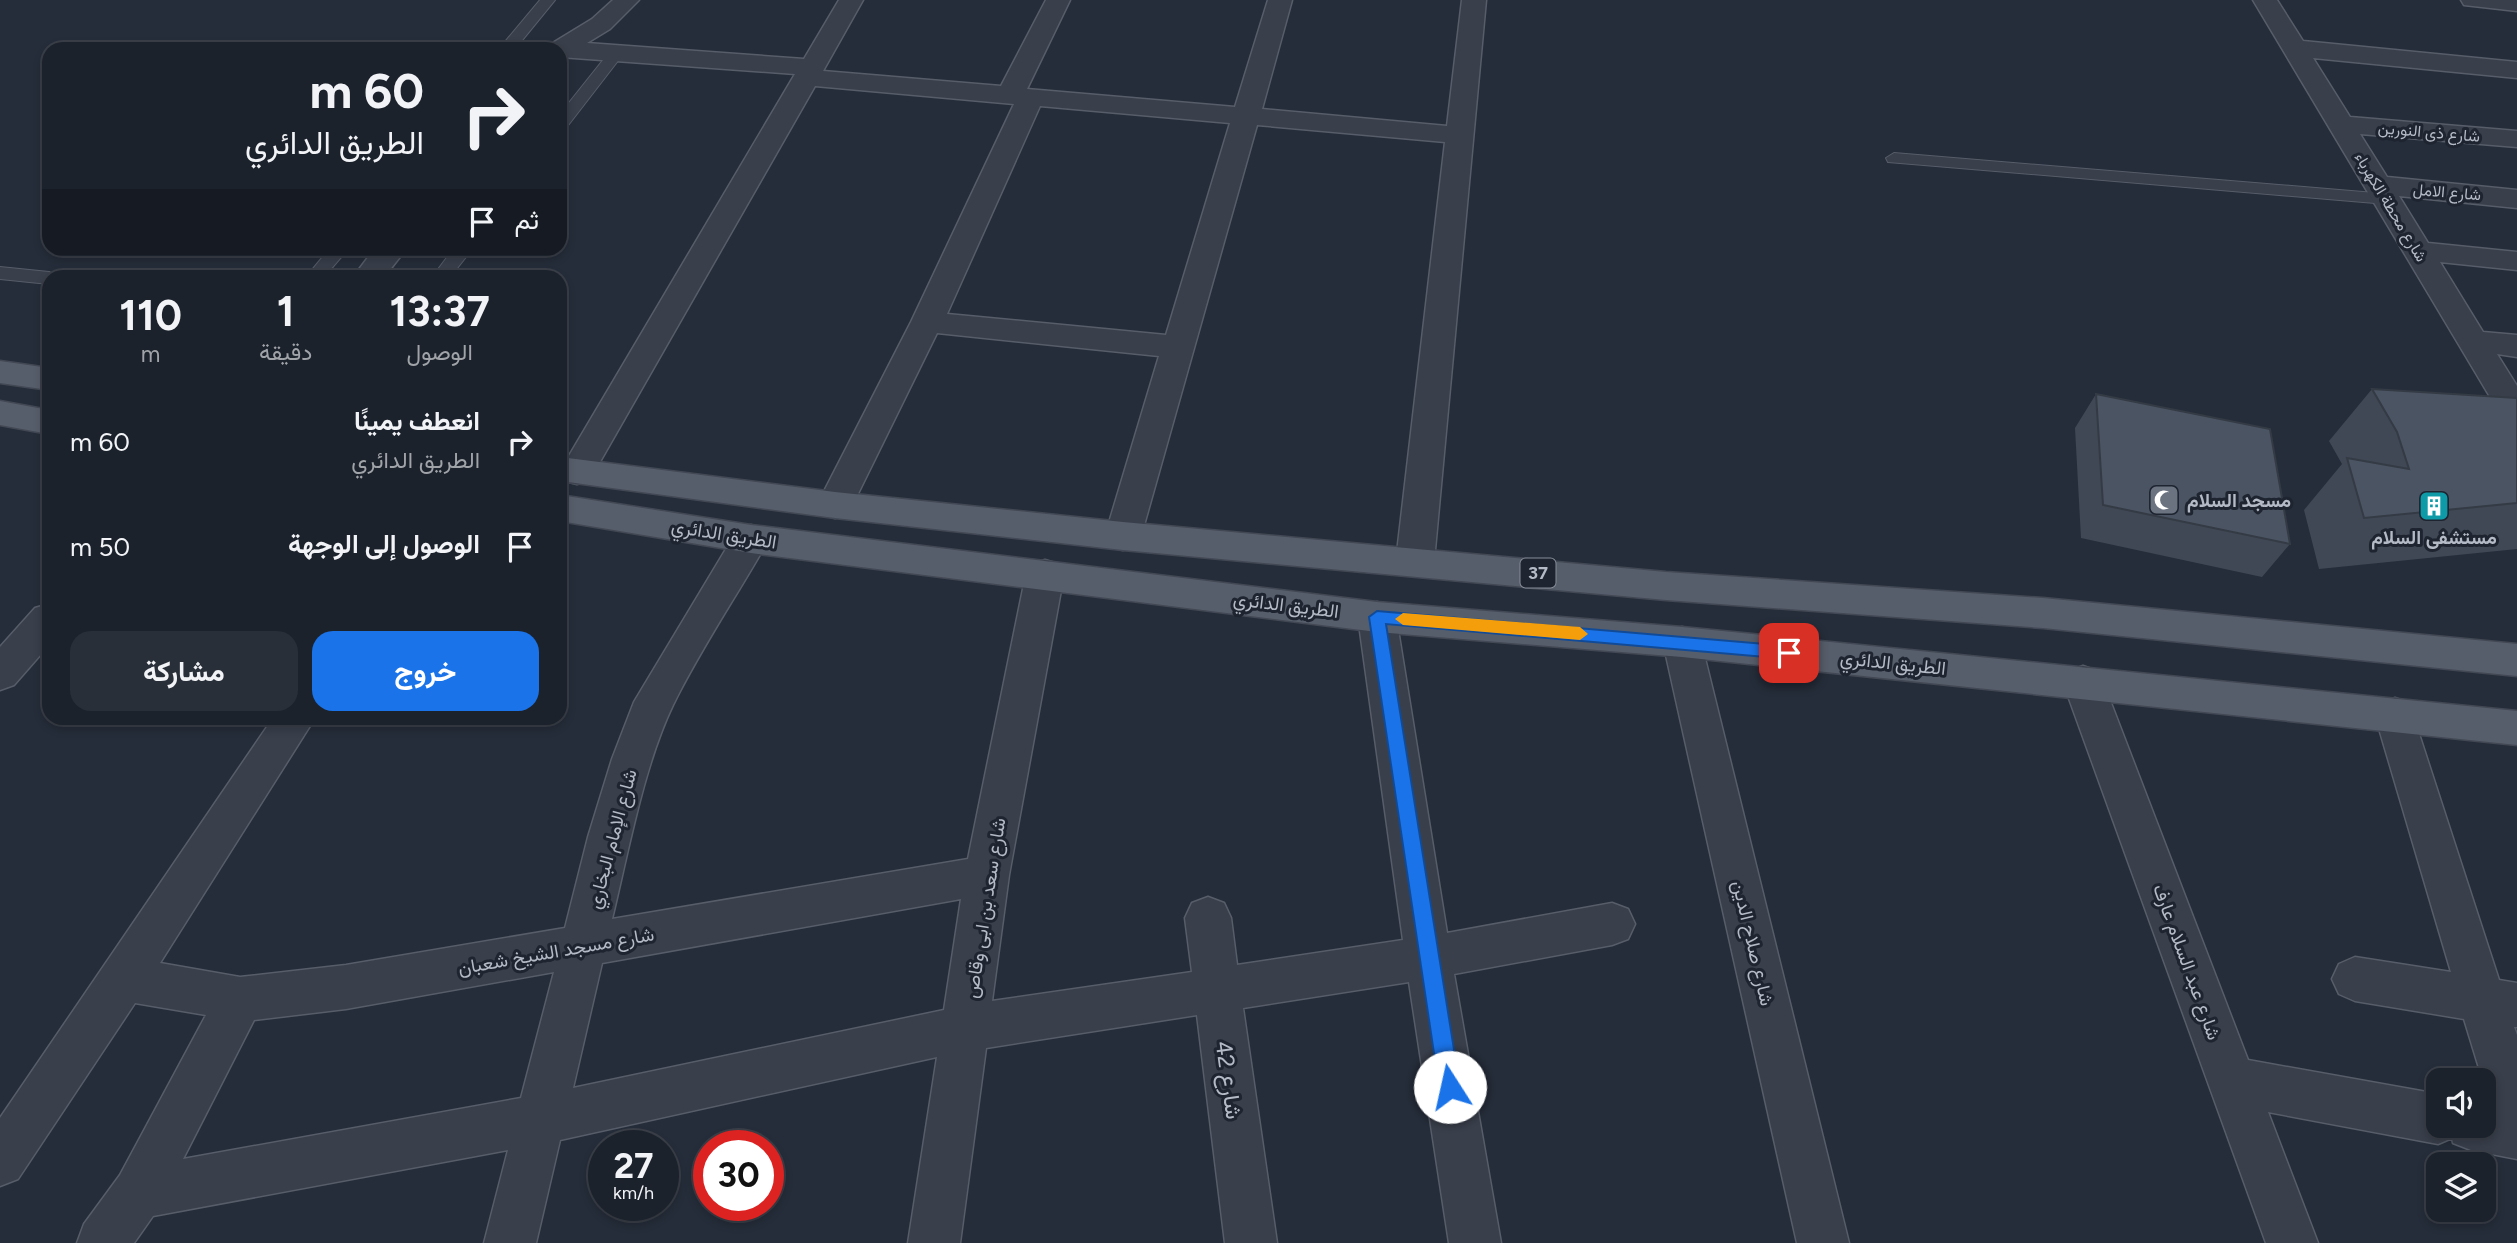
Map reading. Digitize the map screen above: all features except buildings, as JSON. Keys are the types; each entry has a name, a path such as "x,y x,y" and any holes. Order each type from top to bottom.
{"main road":[{"path":"0,372 42,378"},
{"path":"0,413 42,421"},
{"name":"37","path":"569,470 835,505 1123,536 1666,586 2043,613 2517,660"},
{"name":"الطريق الدائري","path":"567,509 751,539 1377,617 1682,642 2517,728"}],"street":[{"path":"567,45 601,24 627,0"},
{"path":"569,470 851,0"},
{"path":"835,505 927,322 1058,0"},
{"path":"1123,536 1280,0"},
{"path":"1415,561 1474,0"},
{"name":"شارع محطة الكهرباء","path":"2265,0 2514,405"},
{"path":"2473,0 2517,5"},
{"path":"2294,48 2517,70"},
{"path":"567,50 809,72 1021,96 1460,135"},
{"name":"شارع ذى النورين","path":"2340,124 2517,139"},
{"name":"شارع الامل","path":"2382,192 2517,198"},
{"path":"2418,251 2517,261"},
{"path":"374,270 385,256"},
{"path":"927,322 1177,347"},
{"path":"2474,341 2517,346"},
{"name":"شارع الإمام البخاري","path":"510,1243 610,837 633,759 654,702 751,539"},
{"name":"شارع سعد بن ابى وقاص","path":"934,1243 987,875 1045,574"},
{"path":"1377,617 1428,958 1475,1243"},
{"path":"0,674 42,627"},
{"name":"شارع صلاح الدين","path":"1682,642 1824,1243"},
{"name":"شارع عبد السلام عارف","path":"2083,682 2291,1243"},
{"path":"2395,715 2500,1002 2517,1113"},
{"path":"0,1161 124,979 290,725"},
{"name":"شارع مسجد الشيخ شعبان","path":"124,979 240,999 346,987 987,875"},
{"name":"شارع 42","path":"1208,918 1251,1243"},
{"path":"138,1193 542,1119 967,1028 1428,958 1612,924"},
{"path":"2355,979 2500,1002"},
{"path":"103,1243 138,1193 240,999"},
{"path":"2232,1081 2426,1117"},
{"path":"2496,1130 2517,1134"}],"lane":[{"path":"513,42 548,0"},
{"path":"567,116 616,53"},
{"path":"1894,158 2382,192"},
{"path":"321,270 333,256"},
{"path":"0,273 42,277"}],"slow traffic":[{"path":"1403,619 1580,634"}],"place":[{"name":"مسجد السلام","path":"2164,500"},
{"name":"مستشفى السلام","path":"2434,506"}],"route":[{"path":"1450,1087 1377,617 1789,653"}]}
